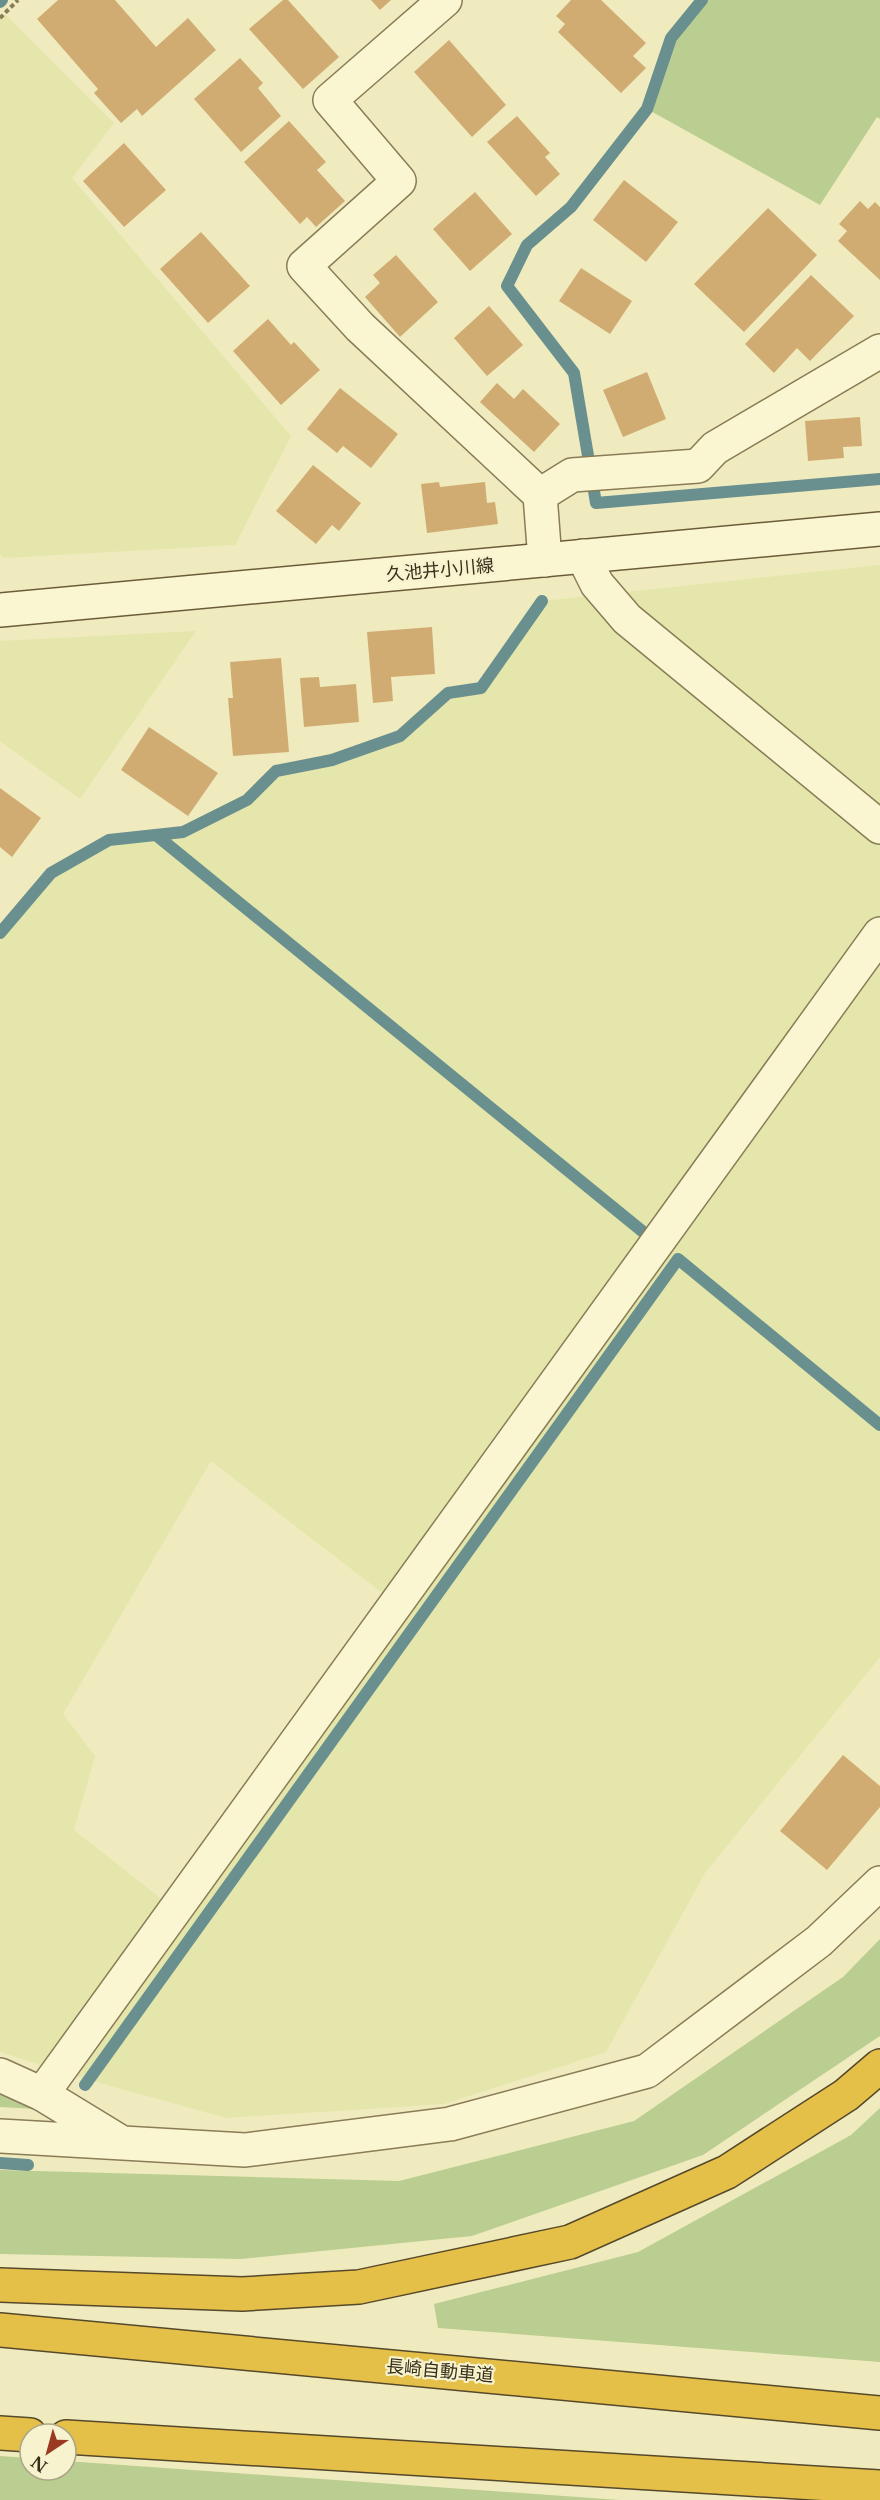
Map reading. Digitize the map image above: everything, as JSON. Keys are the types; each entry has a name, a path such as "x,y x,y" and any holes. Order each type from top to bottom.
{"highway":[{"path":"0,2285 242,2294 359,2287 570,2242 728,2172 846,2095 880,2066"},
{"name":"長崎自動車道","path":"0,2330 880,2413"},
{"path":"0,2433 18,2434"},
{"path":"78,2439 880,2487"}],"street":[{"path":"444,0 330,100 399,181 304,266 360,327 540,495 545,560"},
{"path":"540,495 572,475 698,466 715,448 880,351"},
{"name":"久池井小川線","path":"0,609 880,530"},
{"path":"583,556 597,584 627,619 880,827"},
{"path":"42,2094 880,934"},
{"path":"0,2136 244,2150 450,2124 647,2071 819,1941 880,1883"},
{"path":"0,2075 42,2094 122,2143"}],"path":[{"path":"0,18 18,0"}],"green space":[{"path":"702,0 880,0 880,119 877,117 820,205 647,109 671,38"},
{"path":"5,14 114,123 72,178 291,436 235,545 4,558 0,554 0,18"},
{"path":"880,565 880,1657 705,1873 606,2052 444,2104 226,2118 72,2075 0,2052 0,933 51,873 109,840 183,832 247,800 276,771 332,760 400,736 448,693 481,688 542,601","holes":["211,1461 403,1609 182,1915 74,1830 95,1756 63,1714"]},
{"path":"196,631 80,799 0,741 0,641"},
{"path":"880,1939 880,2036 703,2155 472,2236 241,2259 0,2254 0,2170 399,2181 634,2121 843,1977"},
{"path":"0,2094 36,2109 0,2107"},
{"path":"880,2108 880,2362 438,2328 434,2304 638,2252 851,2135"},
{"path":"0,2456 18,2457 18,2482 78,2482 78,2462 620,2500 0,2500"}],"building":[{"path":"58,0 115,0 156,47 188,18 216,50 142,116 137,109 121,123 94,93 98,89 37,19"},
{"path":"283,0 288,0 339,57 303,89 249,29"},
{"path":"371,0 391,0 380,10"},
{"path":"571,0 601,0 646,43 633,56 646,68 621,93 558,32 565,24 556,16"},
{"path":"449,40 506,105 472,137 414,72"},
{"path":"240,58 263,83 258,88 281,116 241,152 194,99"},
{"path":"517,116 550,153 545,157 560,174 536,196 487,142"},
{"path":"289,121 326,162 317,170 345,201 316,227 307,217 300,224 244,162"},
{"path":"124,143 166,190 124,227 83,181"},
{"path":"624,180 678,222 646,262 593,220"},
{"path":"475,192 512,234 470,271 433,229"},
{"path":"860,201 868,209 875,202 880,207 880,280 838,241 847,231 839,224"},
{"path":"768,208 817,255 744,332 694,284"},
{"path":"201,232 250,286 208,323 160,269"},
{"path":"396,255 438,302 400,337 365,297 380,283 373,275"},
{"path":"581,268 632,301 610,334 559,301"},
{"path":"811,275 854,316 810,361 797,348 774,373 745,344"},
{"path":"489,306 523,345 487,376 454,338"},
{"path":"268,319 291,345 294,342 320,370 281,405 233,351"},
{"path":"647,372 666,419 623,437 603,390"},
{"path":"497,383 514,399 523,389 560,424 534,452 480,402"},
{"path":"340,388 398,434 371,468 343,446 337,453 307,429"},
{"path":"860,417 862,446 843,447 844,458 808,461 805,421"},
{"path":"313,465 361,503 339,531 332,525 316,544 276,511"},
{"path":"439,482 440,487 485,482 487,503 495,502 498,524 427,533 421,484"},
{"path":"432,627 435,674 391,677 393,701 373,703 367,632"},
{"path":"281,658 289,752 233,756 228,698 233,698 230,662"},
{"path":"319,677 320,687 356,684 359,722 304,727 300,678"},
{"path":"149,727 218,773 188,816 121,770"},
{"path":"0,788 41,818 12,857 0,847"},
{"path":"843,1755 880,1786 880,1807 827,1870 780,1831"}],"waterway":[{"path":"702,0 671,38 647,109 571,207 527,245 507,286 574,373 596,503 880,479"},
{"path":"0,933 51,873 109,840 183,832 247,800 276,771 332,760 400,736 448,693 481,688 542,601"},
{"path":"156,835 642,1231"},
{"path":"85,2085 678,1259 880,1425"},
{"path":"0,2163 28,2165"}]}
